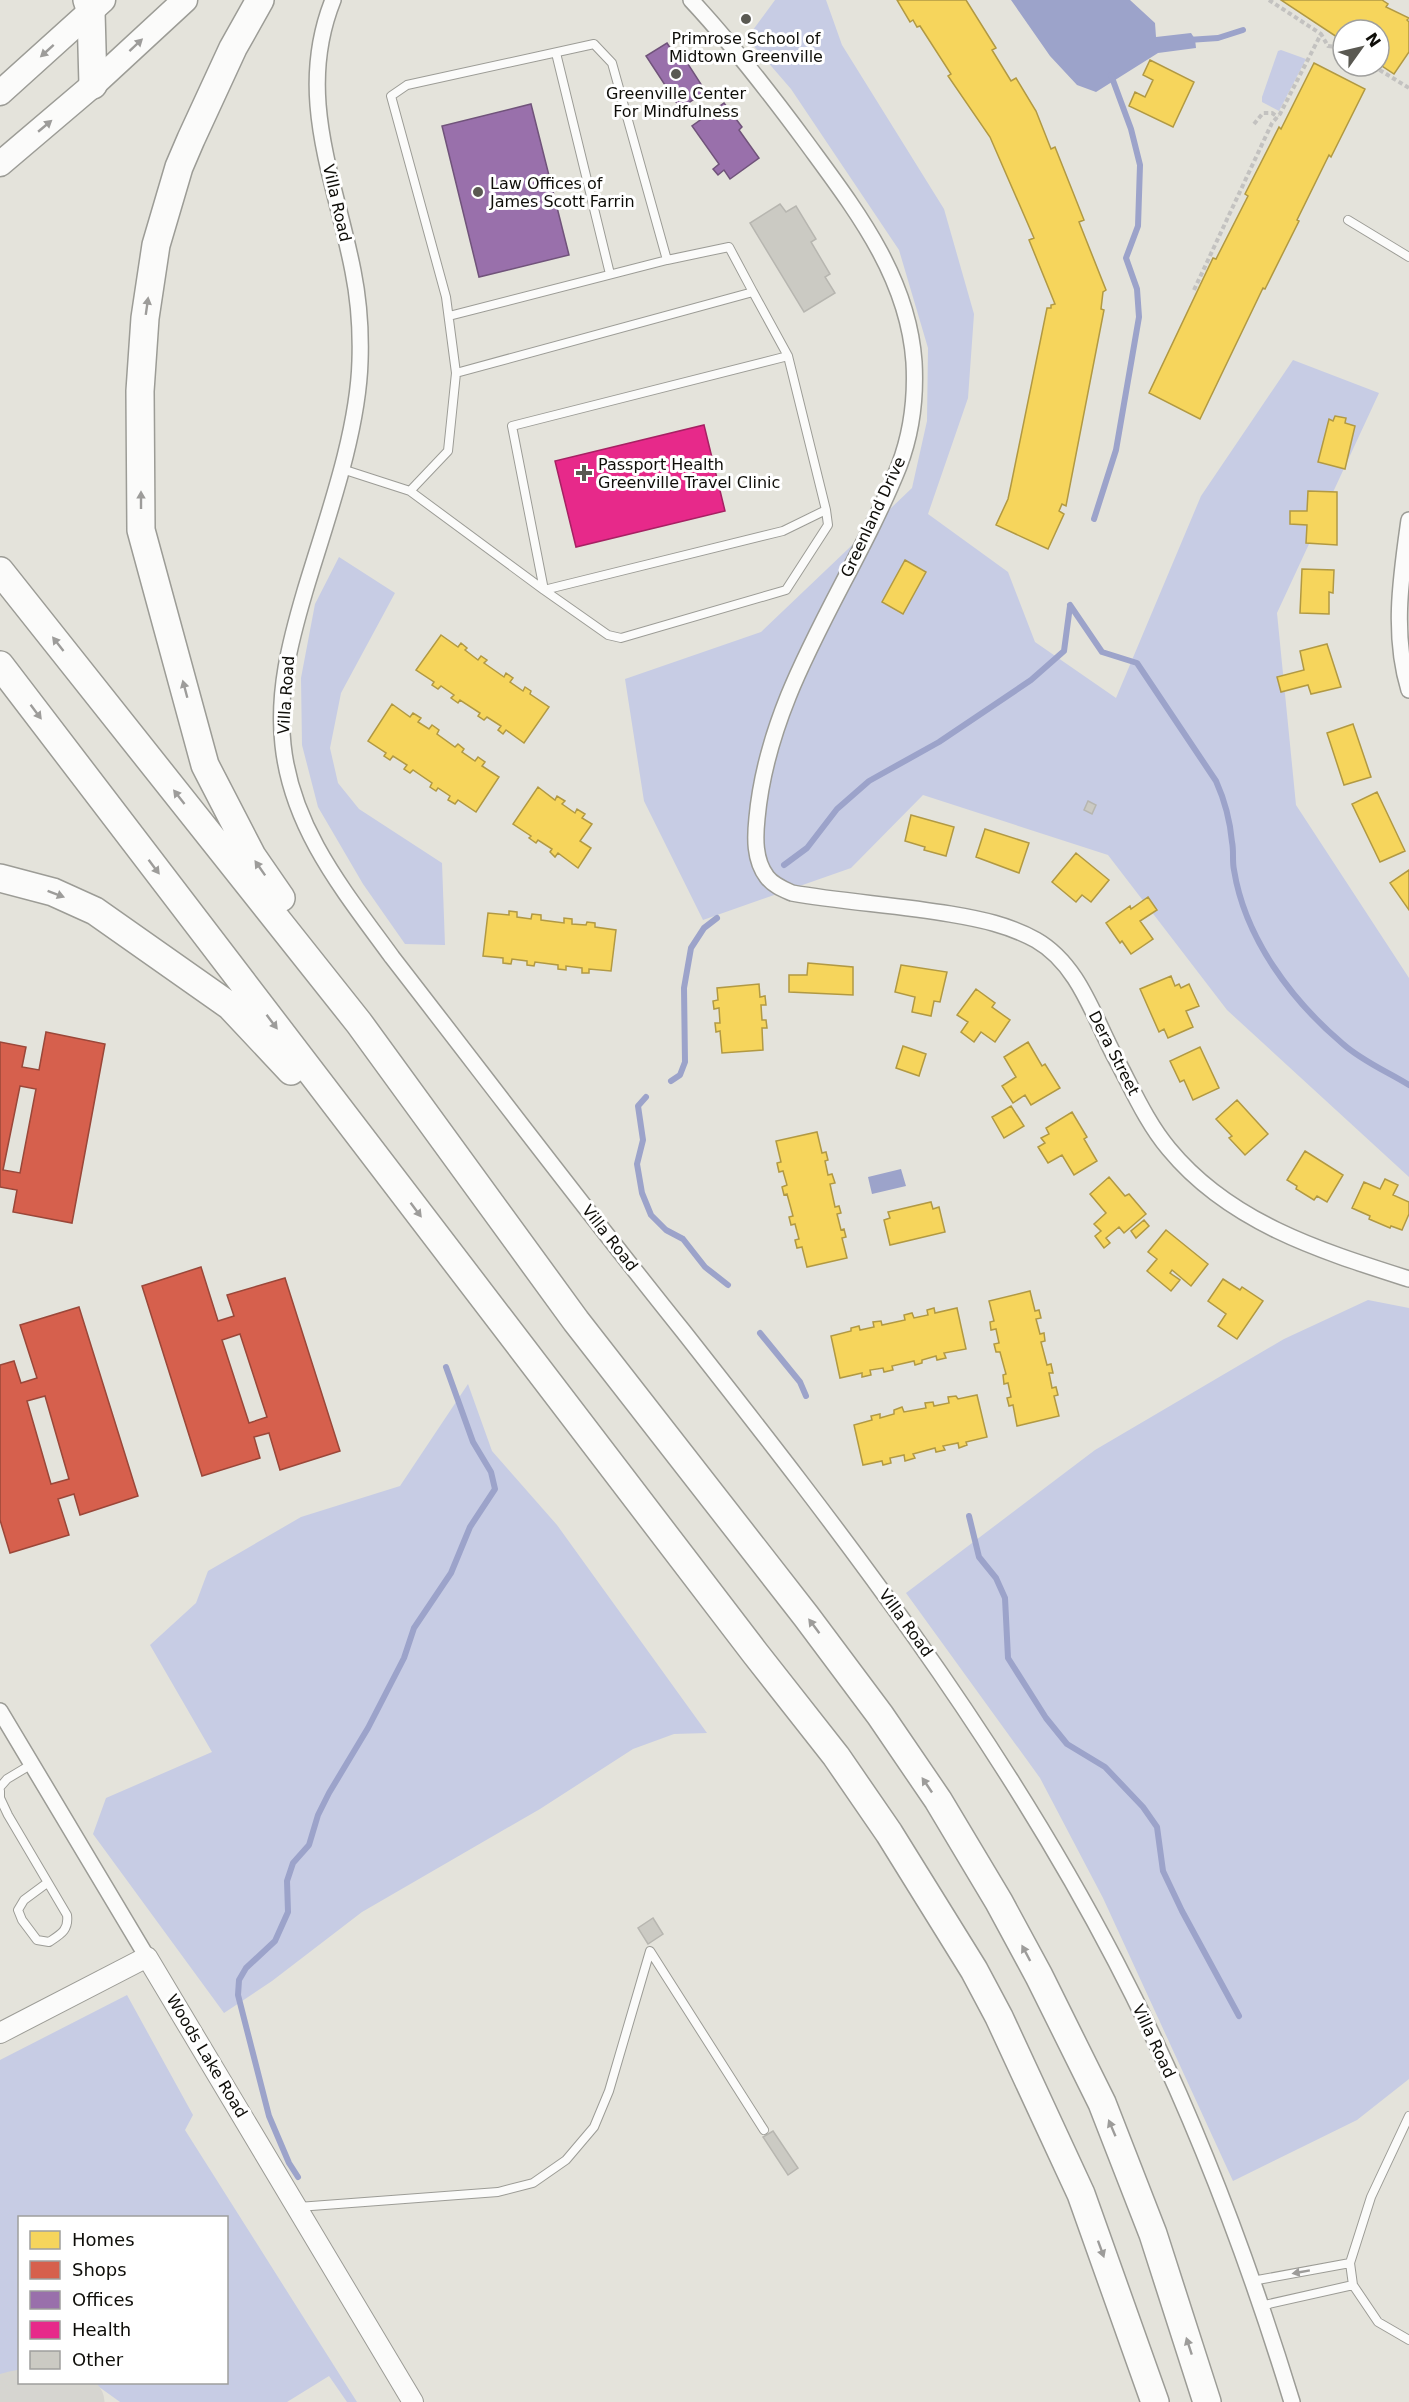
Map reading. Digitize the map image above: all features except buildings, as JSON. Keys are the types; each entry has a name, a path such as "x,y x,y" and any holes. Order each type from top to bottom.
{"highway":[{"path":"260,0 233,48 190,139 179,167 156,245 145,318 140,391 141,530 206,765 252,856 359,1023"},
{"path":"93,85 94,4"},
{"path":"0,571 359,1023 576,1321 874,1706 938,1800 1011,1923 1102,2103 1153,2234 1207,2402"},
{"path":"0,665 836,1756 941,1915 999,2017 1081,2194 1155,2402"},
{"path":"0,878 53,892 95,911 230,1006 392,1179"}],"main road":[{"path":"0,164 93,85 185,0"},
{"path":"0,93 94,4"}],"street":[{"name":"Villa Road","path":"333,0 326,17 318,59 319,126 353,272 360,344 356,399 340,469 294,627 283,687 281,717 283,746 289,780 301,817 313,843 333,875 392,957 827,1516 962,1702 1060,1861 1116,1963 1161,2054 1199,2142 1252,2281 1292,2402"},
{"name":"Greenland Drive","path":"691,0 749,65 875,240 896,281 908,320 914,360 915,402 909,434 899,465 795,677 766,762 759,797 756,833 759,861 771,881 792,893"},
{"path":"1409,520 1400,583 1399,631 1409,690"},
{"name":"Dera Street","path":"792,893 912,907 987,920 1015,929 1039,942 1058,958 1075,978 1144,1111 1168,1149 1209,1190 1288,1238 1409,1279"},
{"name":"Woods Lake Road","path":"0,1711 412,2402"},
{"path":"0,2032 147,1957"}],"lane":[{"path":"410,492 448,451 456,373 446,297 391,96 407,85 594,44 612,63 667,260"},
{"path":"556,52 610,274"},
{"path":"1348,220 1409,257"},
{"path":"340,469 410,492 608,635 621,638 786,590 828,525 826,510 788,356 729,247 667,260 448,316"},
{"path":"456,373 753,292"},
{"path":"544,590 512,426 788,356"},
{"path":"544,590 783,531 826,510"},
{"path":"32,1764 7,1779 0,1789 0,1798 67,1915 68,1924 64,1933 49,1942 38,1940 22,1920 18,1910 24,1900 47,1883"},
{"path":"296,2207 498,2192 533,2183 566,2160 594,2127 609,2091 650,1951 764,2130"},
{"path":"1409,2116 1371,2198 1350,2263 1353,2285 1378,2322 1409,2340"},
{"path":"1252,2281 1350,2263"},
{"path":"1260,2306 1353,2285"}],"path":[{"path":"1269,0 1321,34 1328,46 1331,46"},
{"path":"1194,290 1272,123 1278,117 1321,34"},
{"path":"1391,77 1409,88"},
{"path":"1254,124 1263,113 1272,113 1278,117"}],"shaded area":[{"path":"775,0 826,0 842,45 944,209 974,314 968,398 928,514 1008,572 1035,642 1116,698 1201,496 1293,360 1379,393 1277,613 1296,805 1409,978 1409,1177 1227,1010 1108,855 923,795 851,868 703,920 644,801 625,679 761,632 912,488 927,421 928,348 899,250 791,89 747,38"},
{"path":"1278,51 1306,59 1279,111 1262,102 1262,97"},
{"path":"339,557 395,593 341,693 330,748 338,783 359,809 442,863 445,945 405,944 363,884 318,807 302,745 301,678 315,604"},
{"path":"1368,1300 1409,1308 1409,2079 1357,2120 1233,2181 1103,1898 1040,1778 906,1593 1095,1450 1284,1339"},
{"path":"468,1384 492,1451 557,1525 707,1733 674,1734 633,1749 540,1809 362,1912 272,1981 224,2013 93,1834 106,1798 212,1752 150,1645 196,1603 208,1571 301,1517 400,1486"},
{"path":"127,1995 193,2115 185,2130 357,2402 347,2402 329,2376 287,2402 120,2402 95,2384 228,2384 228,2216 18,2216 18,2373 0,2378 0,2060"}],"water":[{"path":"1011,0 1130,0 1155,23 1156,37 1191,33 1195,39 1196,48 1158,53 1096,92 1077,85 1050,56"},
{"path":"901,1169 906,1186 872,1194 868,1177"}],"waterway":[{"path":"1188,40 1218,38 1243,30"},
{"path":"1094,519 1116,450 1139,317 1137,289 1126,258 1138,226 1140,165 1131,129 1111,75"},
{"path":"1070,605 1102,652 1137,663 1216,781 1228,818 1233,845 1233,867 1240,895 1248,920 1273,966 1306,1008 1343,1044 1409,1085"},
{"path":"784,865 807,848 837,809 869,781 939,742 1031,680 1064,651 1070,606"},
{"path":"671,1081 680,1075 685,1062 684,988 691,948 704,928 717,918"},
{"path":"646,1097 638,1106 643,1140 637,1164 642,1193 651,1215 666,1230 683,1239 705,1267 728,1285"},
{"path":"760,1333 800,1382 806,1396"},
{"path":"298,2177 289,2163 269,2116 238,1995 239,1980 246,1968 275,1941 288,1912 287,1881 293,1863 309,1845 318,1815 368,1728 404,1658 414,1628 451,1573 470,1527 495,1489 491,1472 473,1442 446,1367"},
{"path":"969,1516 979,1557 996,1578 1005,1598 1008,1658 1046,1718 1067,1744 1105,1767 1143,1807 1157,1827 1163,1871 1239,2016"}],"taxiway":[{"path":"0,2401 40,2394 59,2396 79,2402"}],"place":[{"name":"Primrose School of Midtown Greenville","path":"746,19"},
{"name":"Greenville Center For Mindfulness","path":"676,74"},
{"name":"Law Offices of James Scott Farrin","path":"478,192"},
{"name":"Passport Health Greenville Travel Clinic","path":"584,473"}]}
